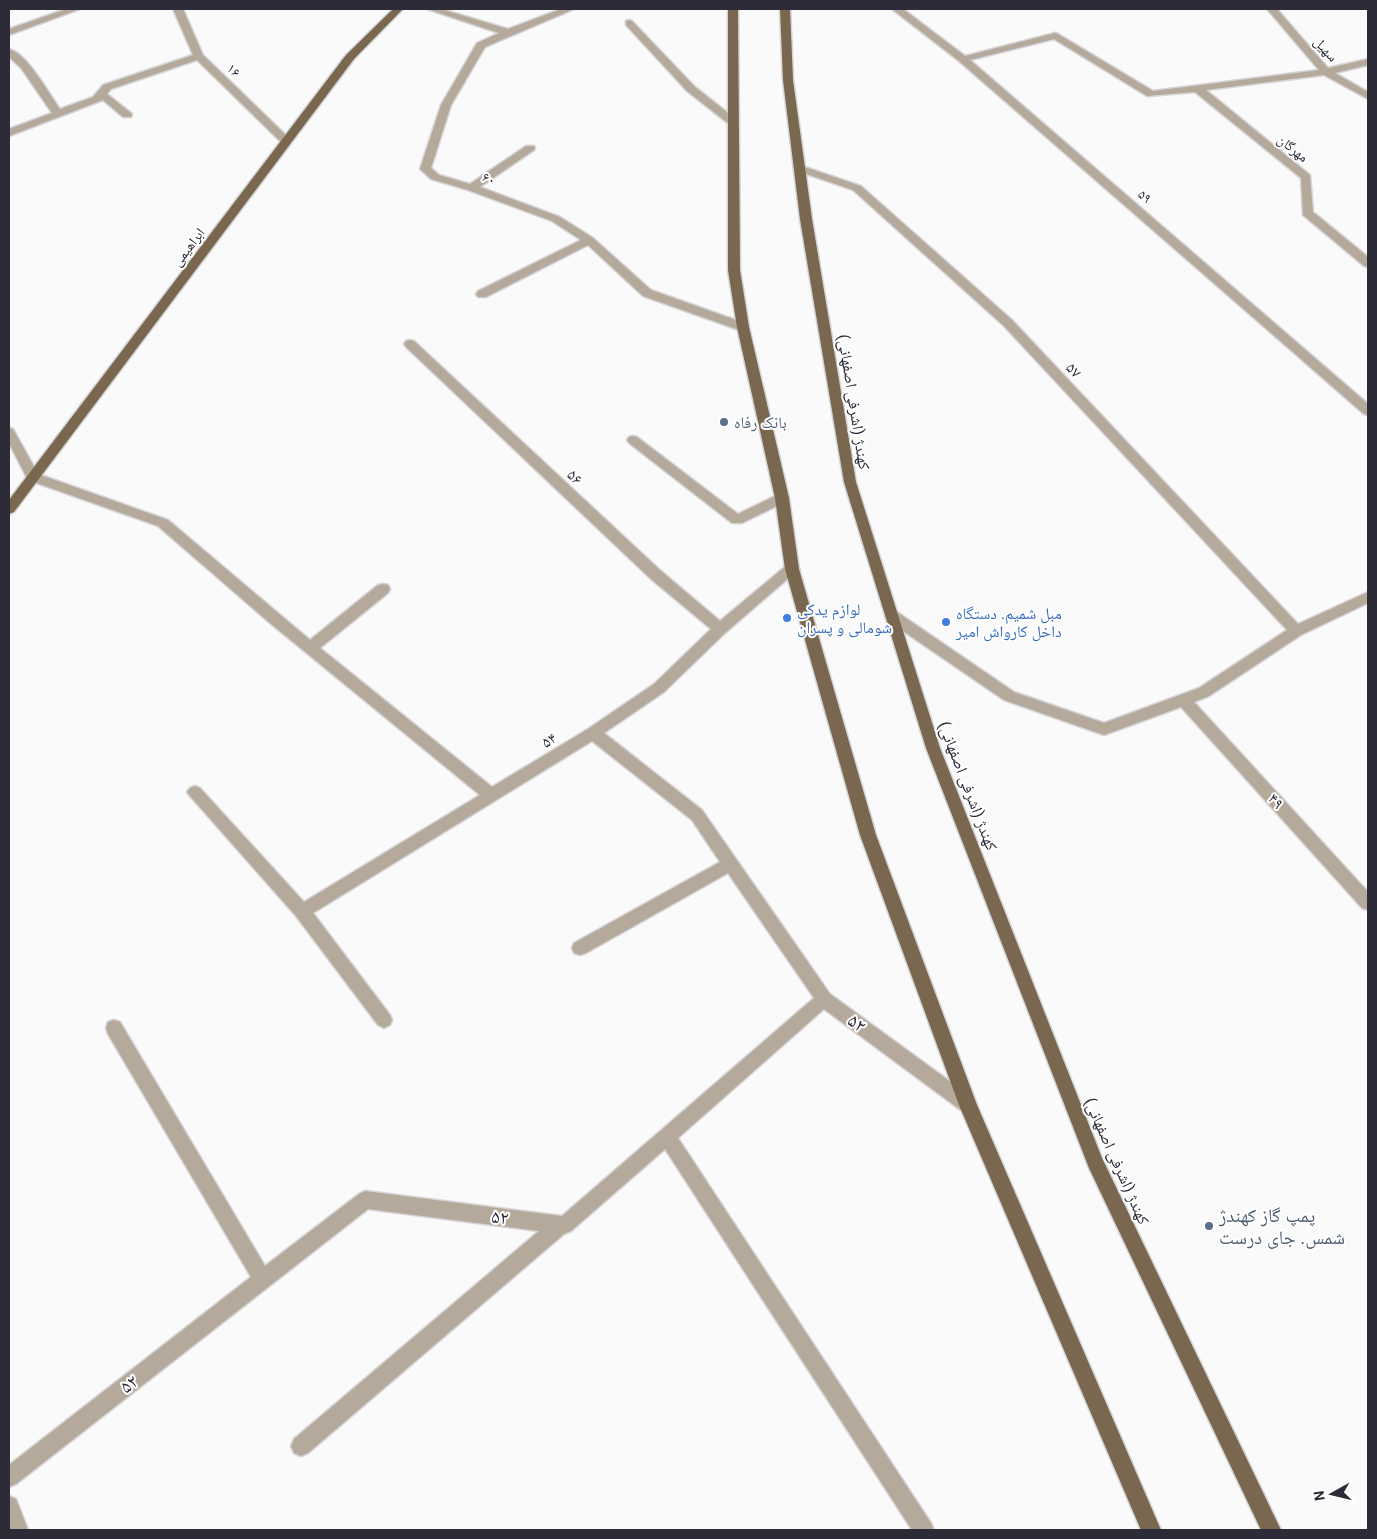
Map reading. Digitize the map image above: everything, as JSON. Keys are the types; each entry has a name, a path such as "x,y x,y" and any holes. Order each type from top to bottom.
{"main road":[{"name":"ابراهیمی","path":"9,509 350,57 398,9"},
{"path":"733,9 734,270 743,327 782,498 792,569 868,834 968,1105 1151,1530"},
{"name":"کهندژ (اشرفی اصفهانی)","path":"785,9 788,80 806,219 850,482 933,748 1096,1162 1271,1530"}],"street":[{"path":"9,32 75,9"},
{"name":"۱۶","path":"178,9 199,56 286,141"},
{"path":"432,9 509,33"},
{"name":"۶۰","path":"569,9 487,41 481,46 446,105 425,169 435,177 472,188 556,219 589,240 647,293 743,327"},
{"name":"۵۹","path":"897,9 963,59 1334,379 1368,411"},
{"name":"سهیل","path":"1272,9 1326,72 1368,96"},
{"path":"628,23 691,89 734,122"},
{"path":"963,59 1055,36 1150,94 1326,72 1368,62"},
{"path":"9,52 25,66 58,114"},
{"path":"9,133 98,97 107,87 199,56"},
{"name":"مهرگان","path":"1197,88 1306,177 1307,213 1368,263"},
{"path":"98,97 106,98 127,116"},
{"path":"472,188 530,148"},
{"name":"۵۷","path":"799,168 857,188 1008,323 1296,631"},
{"path":"482,294 589,240"},
{"name":"۵۶","path":"410,344 656,575 720,629"},
{"path":"9,432 33,477 163,523 310,648 491,795"},
{"path":"633,440 736,520 782,498"},
{"name":"۵۴","path":"302,911 593,733 659,688 720,629 792,569"},
{"path":"310,648 383,589"},
{"path":"892,616 1009,696 1104,729 1204,692 1296,631 1368,597"},
{"name":"۴۹","path":"1183,699 1368,903"},
{"name":"۵۲","path":"593,733 696,815 824,999 968,1105"},
{"path":"195,792 302,911 384,1020"},
{"path":"580,948 730,864"},
{"path":"301,1446 560,1225 565,1225 824,999"},
{"path":"114,1028 263,1280"},
{"path":"667,1136 924,1530"},
{"name":"۵۲","path":"9,1477 365,1200 560,1225"},
{"path":"9,1506 18,1530"}],"place":[{"name":"بانک رفاه","path":"724,422"},
{"name":"لوازم یدکی شومالی و پسران","path":"787,618"},
{"name":"مبل شمیم. دستگاه داخل کارواش امیر","path":"946,622"},
{"name":"پمپ گاز کهندژ شمس. جای درست","path":"1209,1226"}]}
